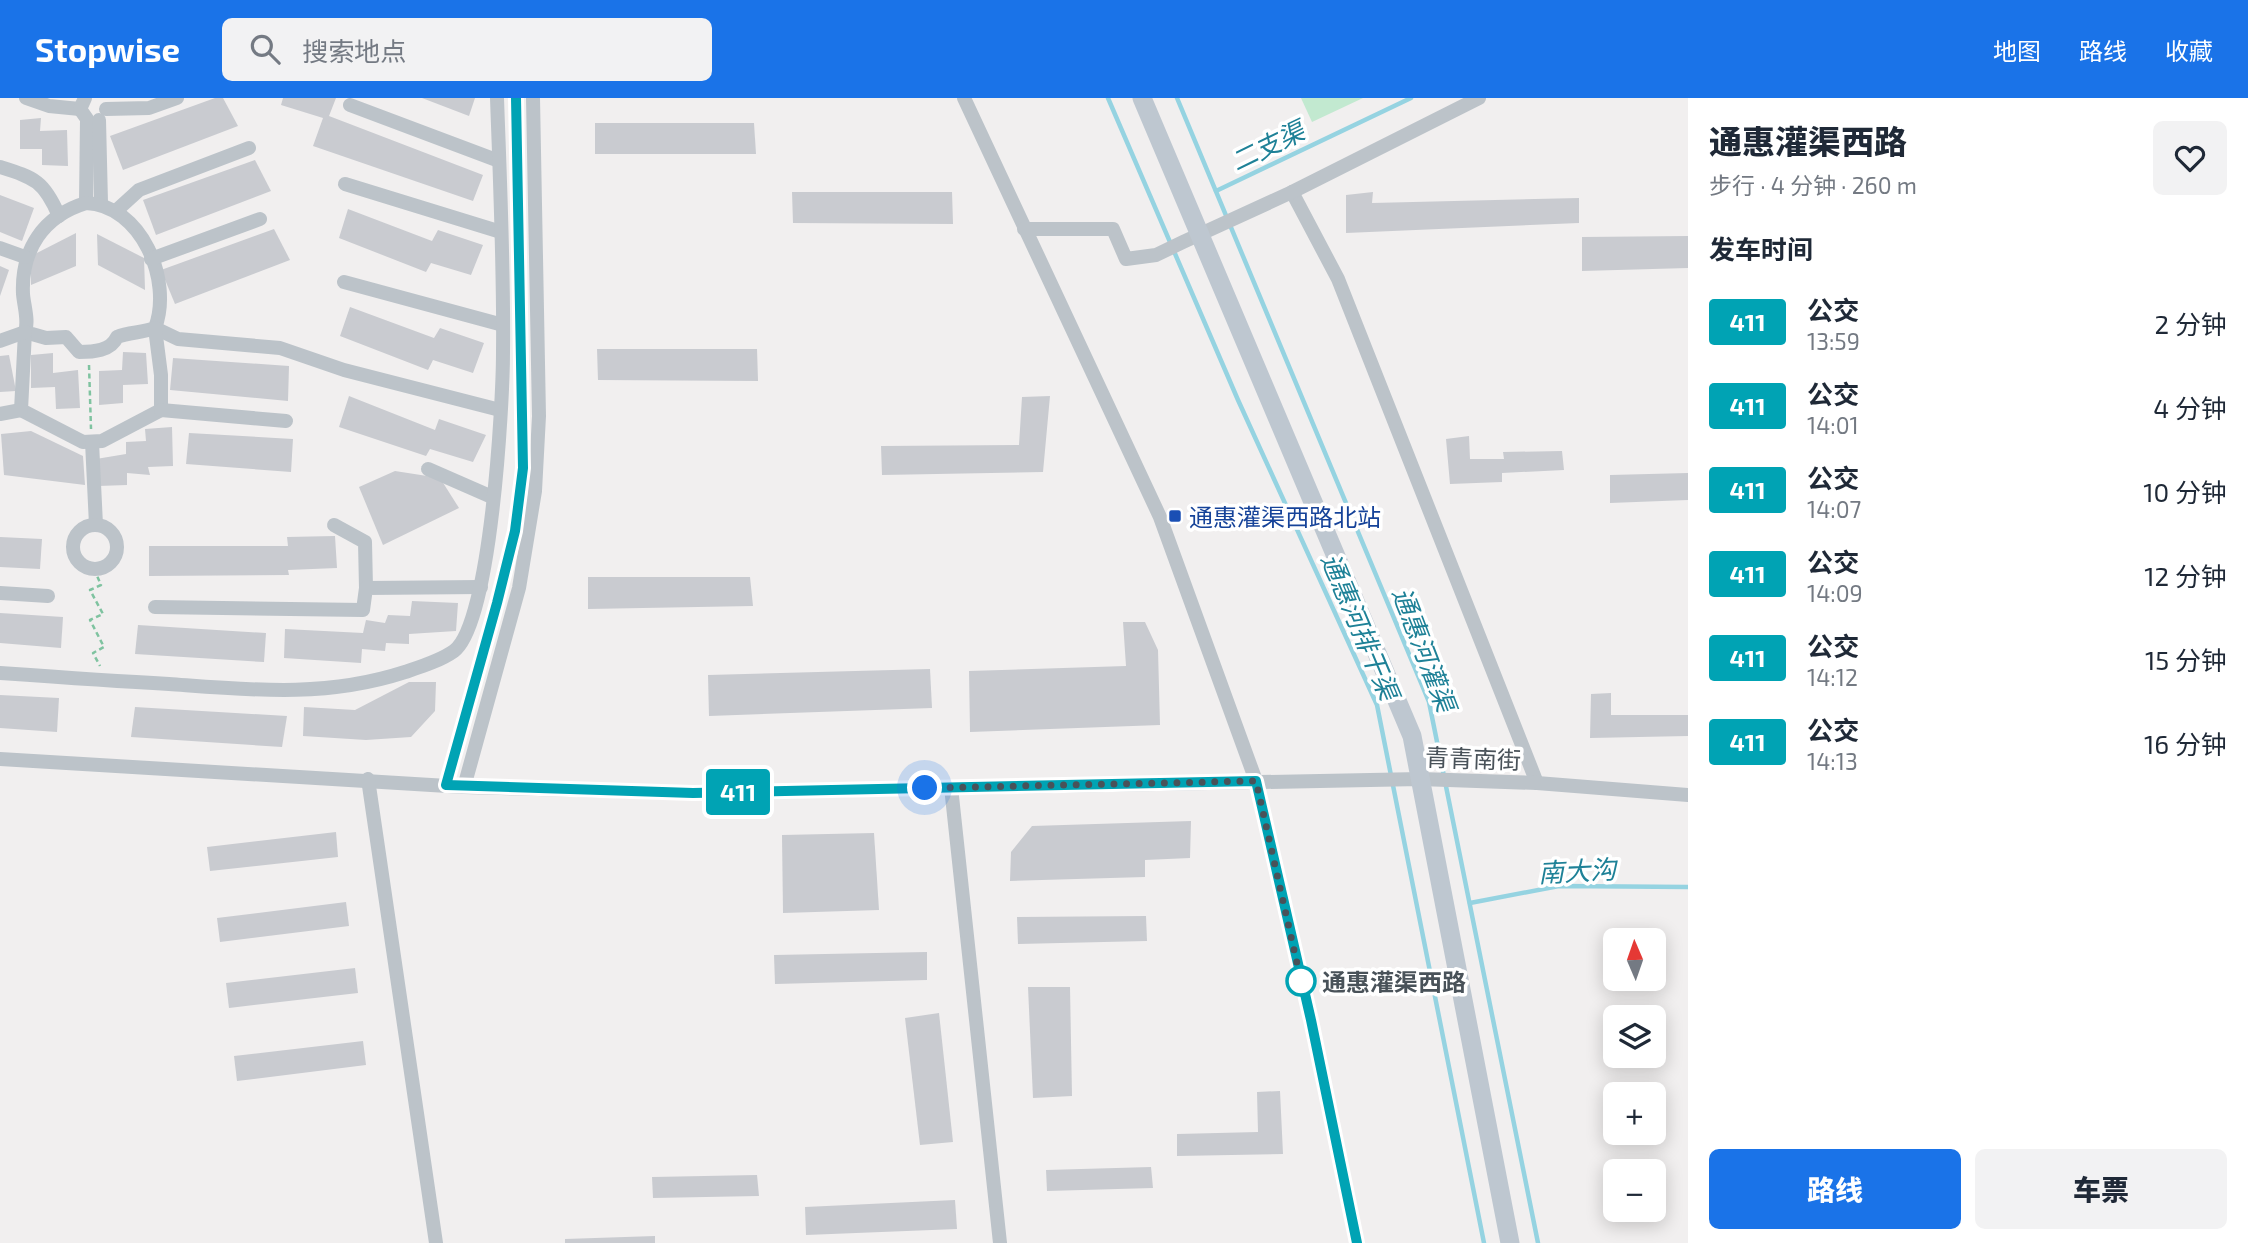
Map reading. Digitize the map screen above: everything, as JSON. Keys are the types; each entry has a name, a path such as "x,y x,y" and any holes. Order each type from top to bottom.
{"street":[{"path":"26,98 49,106 93,109 149,108 177,98"},
{"path":"0,673 270,691 327,690 371,682 417,668 455,650 466,634 481,587 500,410 503,325 498,98"},
{"path":"446,785 515,531 523,468 516,98"},
{"path":"464,787 519,588 535,491 539,416 533,98"},
{"path":"964,98 1160,517 1256,781 1311,1020 1357,1243"},
{"path":"1142,98 1412,736 1437,780 1510,1243"},
{"path":"1024,229 1113,229 1126,259 1156,255 1292,192 1479,98"},
{"path":"350,105 499,161"},
{"path":"93,109 94,203"},
{"path":"117,210 139,190 249,148"},
{"path":"0,167 33,178 43,185 59,216"},
{"path":"345,184 501,232"},
{"path":"1292,192 1338,279 1537,783"},
{"path":"21,411 25,257 38,236 59,216 94,203 117,210 140,234 151,259 158,300 155,328 161,375 161,410"},
{"path":"151,259 260,219"},
{"path":"0,248 25,257"},
{"path":"344,282 503,325"},
{"path":"0,341 25,332 46,338 66,337 79,352 105,348 114,343 117,337 155,328 178,339 280,348 344,370 500,410"},
{"path":"0,414 21,411 83,442 102,442 161,410 286,421"},
{"path":"92,442 96,525"},
{"path":"428,469 492,497"},
{"path":"96,525 113,534 117,548 112,562 94,569 78,561 73,547 82,529 96,525"},
{"path":"155,607 363,610 366,588 365,542 334,525"},
{"path":"366,588 481,587"},
{"path":"0,593 48,596"},
{"name":"青青南街","path":"0,759 368,779 464,787 693,793 1256,781 1437,780 1537,783 1688,795"},
{"path":"368,779 436,1243"},
{"path":"951,787 1000,1243"}],"path":[{"path":"89,351 92,442"},
{"path":"94,569 101,585 90,590 103,614 90,620 104,647 93,653 107,680"}],"green space":[{"path":"1301,98 1363,98 1312,122"}],"building":[{"path":"215,98 223,98 238,126 123,170 110,136"},
{"path":"283,98 336,98 329,116 483,175 473,201 313,146 323,118 281,105"},
{"path":"422,98 475,98 469,116"},
{"path":"41,118 40,131 67,130 68,166 42,165 42,149 20,149 20,120"},
{"path":"595,123 754,123 756,154 595,154"},
{"path":"255,160 271,191 156,235 143,200"},
{"path":"792,192 952,192 953,224 793,223"},
{"path":"1373,192 1372,203 1579,198 1579,223 1346,233 1346,195"},
{"path":"0,195 34,208 22,241 0,232"},
{"path":"348,209 432,241 438,230 483,245 471,275 431,263 426,272 339,238"},
{"path":"274,229 290,260 175,304 161,270"},
{"path":"76,233 76,266 31,285 31,256"},
{"path":"97,234 144,258 145,290 98,265"},
{"path":"1688,236 1688,268 1582,271 1582,237"},
{"path":"0,266 9,270 0,296"},
{"path":"350,307 434,338 440,328 484,343 473,373 433,360 428,370 340,336"},
{"path":"597,349 757,349 758,381 598,380"},
{"path":"123,352 146,353 148,384 123,385 123,403 99,405 99,371 122,370"},
{"path":"53,353 53,373 78,370 80,408 56,409 55,387 31,388 31,355"},
{"path":"9,355 16,391 0,392 0,356"},
{"path":"173,358 289,366 288,401 170,390"},
{"path":"349,396 435,430 439,419 486,435 473,462 430,449 426,456 339,427"},
{"path":"1050,396 1043,472 882,475 881,446 1019,445 1022,397"},
{"path":"172,427 173,466 148,467 150,475 127,473 127,485 98,486 96,459 126,454 126,442 146,441 145,429"},
{"path":"31,431 83,456 85,485 4,475 1,434"},
{"path":"189,433 293,439 291,472 186,464"},
{"path":"1469,436 1470,459 1504,459 1503,452 1562,451 1564,470 1502,473 1502,482 1450,484 1446,439"},
{"path":"395,471 440,478 459,508 383,545 359,487"},
{"path":"1688,473 1688,500 1610,503 1610,475"},
{"path":"335,536 337,568 288,570 289,575 149,576 149,546 288,546 287,537"},
{"path":"0,537 42,539 40,569 0,567"},
{"path":"588,577 750,577 753,606 588,609"},
{"path":"412,601 458,603 456,631 409,634 409,644 386,643 385,651 362,649 361,663 284,658 285,629 363,633 366,620 385,623 388,615 410,616"},
{"path":"0,613 63,617 61,648 0,643"},
{"path":"1123,622 1145,622 1158,650 1160,725 970,732 969,671 1126,666"},
{"path":"138,625 266,633 264,662 135,654"},
{"path":"930,669 932,708 709,716 708,675"},
{"path":"409,682 436,682 435,711 411,737 366,740 303,736 304,707 355,710"},
{"path":"1611,693 1611,715 1688,715 1688,736 1590,738 1591,694"},
{"path":"0,695 59,698 57,732 0,728"},
{"path":"135,707 287,716 282,747 131,737"},
{"path":"1191,821 1190,858 1145,860 1145,877 1010,881 1011,852 1032,826"},
{"path":"336,832 338,857 210,871 207,847"},
{"path":"874,833 879,910 783,913 782,835"},
{"path":"346,902 349,926 220,942 217,918"},
{"path":"1146,916 1147,941 1018,944 1017,917"},
{"path":"927,952 927,980 775,984 774,955"},
{"path":"355,968 358,993 229,1008 226,983"},
{"path":"1028,987 1070,987 1072,1096 1033,1098"},
{"path":"939,1013 953,1142 920,1145 905,1018"},
{"path":"363,1041 366,1065 237,1081 234,1056"},
{"path":"1280,1091 1283,1154 1177,1156 1177,1134 1258,1132 1257,1092"},
{"path":"1151,1167 1153,1188 1047,1191 1046,1170"},
{"path":"757,1175 759,1196 653,1198 652,1177"},
{"path":"955,1200 957,1229 806,1235 805,1207"},
{"path":"655,1236 655,1243 565,1243 565,1239"}],"waterway":[{"name":"通惠河排干渠","path":"1108,98 1238,400 1377,705 1484,1243"},
{"name":"通惠河灌渠","path":"1177,98 1429,702 1538,1243"},
{"name":"二支渠","path":"1216,191 1411,98"},
{"name":"南大沟","path":"1470,903 1559,886 1688,887"}],"bus line":[{"name":"411","path":"516,98 523,468 515,531 446,785 693,793 1256,781 1311,1020 1357,1243"}],"place":[{"name":"通惠灌渠西路北站","path":"1175,516"},
{"name":"通惠灌渠西路","path":"1301,981"}],"route":[{"path":"925,788 1256,781 1301,981"}]}
